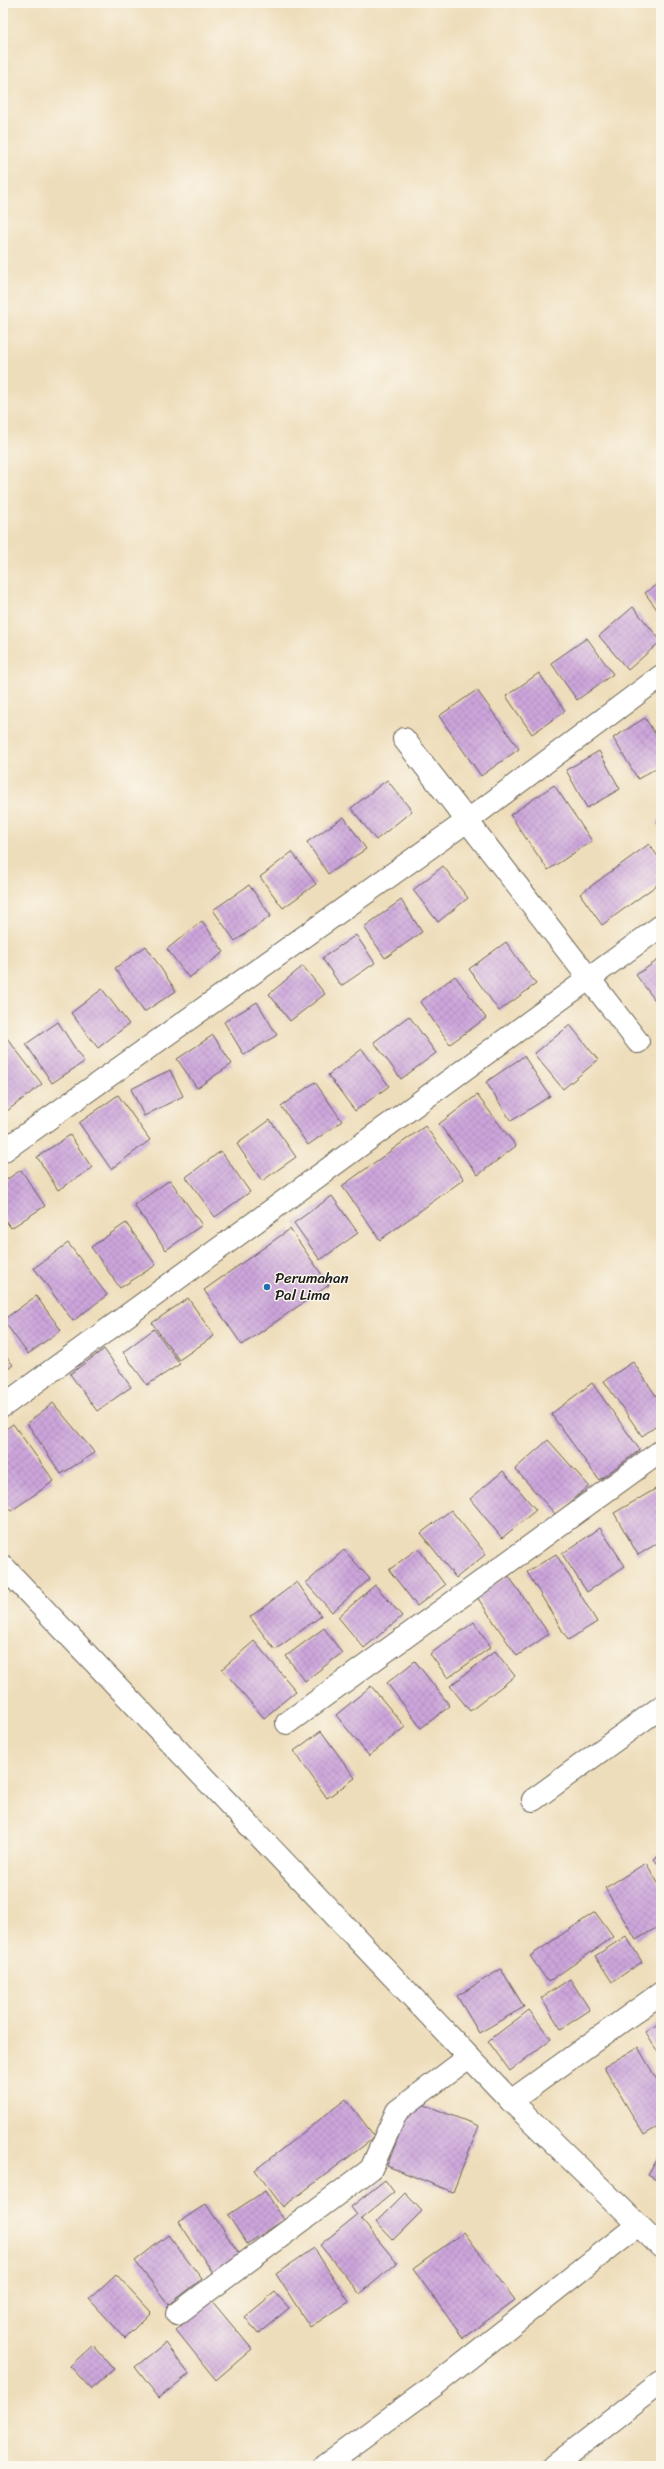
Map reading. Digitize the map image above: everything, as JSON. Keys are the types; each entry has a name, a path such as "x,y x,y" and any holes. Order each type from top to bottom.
{"street":[{"path":"3,1151 467,820 661,676"},
{"path":"404,739 638,1042"},
{"path":"3,1406 590,980 661,926"},
{"path":"287,1723 661,1451"},
{"path":"3,1566 511,2101 661,2247"},
{"path":"533,1800 661,1706"},
{"path":"511,2101 661,1993"},
{"path":"177,2314 371,2170 397,2111 469,2057"},
{"path":"324,2466 435,2385 638,2225"},
{"path":"553,2466 661,2382"}],"building":[{"path":"661,581 661,615 645,593"},
{"path":"633,607 661,641 628,670 599,636"},
{"path":"587,638 613,674 577,700 551,663"},
{"path":"539,673 565,711 532,734 506,696"},
{"path":"477,690 519,749 481,776 439,716"},
{"path":"645,718 661,743 661,765 638,779 613,738"},
{"path":"599,751 620,789 587,808 566,770"},
{"path":"387,780 412,811 376,840 351,808"},
{"path":"554,785 592,841 548,870 510,815"},
{"path":"344,817 366,849 328,874 307,842"},
{"path":"661,819 661,827 657,822"},
{"path":"649,844 661,861 661,882 602,925 580,894"},
{"path":"292,852 316,884 283,908 260,877"},
{"path":"443,866 468,898 438,922 413,890"},
{"path":"249,885 271,916 235,941 213,910"},
{"path":"401,900 422,932 385,958 364,927"},
{"path":"202,921 224,952 189,978 167,949"},
{"path":"356,935 375,963 341,986 322,958"},
{"path":"506,942 536,984 499,1011 469,969"},
{"path":"146,946 176,991 144,1012 115,968"},
{"path":"661,958 661,1008 636,975"},
{"path":"303,966 325,994 290,1021 269,994"},
{"path":"455,976 486,1018 450,1044 420,1002"},
{"path":"102,989 129,1024 98,1048 71,1013"},
{"path":"257,1002 277,1035 244,1055 224,1022"},
{"path":"409,1016 436,1053 401,1079 374,1042"},
{"path":"58,1022 84,1062 52,1083 26,1044"},
{"path":"570,1025 598,1060 563,1089 534,1054"},
{"path":"213,1035 232,1064 197,1088 177,1059"},
{"path":"7,1038 42,1084 7,1111 3,1107 3,1042"},
{"path":"362,1049 389,1086 355,1111 328,1075"},
{"path":"524,1056 550,1096 511,1121 486,1082"},
{"path":"170,1070 183,1096 144,1116 131,1089"},
{"path":"315,1082 342,1121 308,1145 281,1106"},
{"path":"118,1095 150,1140 111,1169 79,1123"},
{"path":"477,1095 516,1146 478,1175 439,1124"},
{"path":"270,1120 296,1157 262,1181 237,1144"},
{"path":"425,1126 464,1179 380,1240 342,1186"},
{"path":"70,1135 92,1168 58,1190 37,1157"},
{"path":"221,1151 250,1192 215,1217 186,1177"},
{"path":"21,1170 45,1206 11,1228 3,1217 3,1182"},
{"path":"170,1180 202,1225 166,1250 134,1205"},
{"name":"Perumahan Pal Lima","path":"332,1196 358,1233 320,1260 294,1223"},
{"path":"126,1223 156,1265 120,1288 91,1247"},
{"name":"Perumahan Pal Lima","path":"290,1229 329,1285 242,1345 204,1290"},
{"path":"68,1243 107,1295 73,1321 34,1268"},
{"path":"36,1296 61,1330 28,1354 3,1320"},
{"path":"188,1298 214,1336 179,1360 152,1323"},
{"path":"154,1329 180,1364 147,1385 123,1352"},
{"path":"104,1349 131,1387 97,1411 70,1374"},
{"path":"3,1352 13,1365 3,1373"},
{"path":"633,1362 661,1403 661,1423 642,1436 604,1381"},
{"path":"592,1383 640,1450 599,1480 551,1414"},
{"path":"53,1403 95,1453 61,1474 27,1423"},
{"path":"13,1424 54,1481 11,1511 3,1500 3,1431"},
{"path":"548,1440 589,1486 556,1515 515,1469"},
{"path":"503,1471 536,1510 502,1538 470,1499"},
{"path":"659,1487 661,1490 661,1541 638,1555 614,1513"},
{"path":"451,1510 486,1554 456,1578 421,1533"},
{"path":"600,1528 625,1566 587,1592 562,1554"},
{"path":"418,1548 445,1585 417,1606 389,1570"},
{"path":"344,1550 370,1579 332,1612 306,1583"},
{"path":"556,1554 597,1622 568,1640 527,1572"},
{"path":"508,1575 549,1634 517,1656 477,1597"},
{"path":"297,1582 321,1616 275,1650 250,1617"},
{"path":"375,1585 402,1616 364,1648 338,1617"},
{"path":"474,1622 491,1647 448,1678 430,1654"},
{"path":"324,1628 342,1653 305,1681 286,1656"},
{"path":"254,1641 296,1691 264,1718 222,1669"},
{"path":"495,1651 515,1676 470,1711 450,1686"},
{"path":"415,1661 450,1706 421,1728 387,1683"},
{"path":"371,1686 405,1727 369,1756 336,1715"},
{"path":"321,1731 355,1778 327,1798 294,1751"},
{"path":"661,1854 661,1868 654,1859"},
{"path":"646,1863 661,1888 661,1925 636,1940 605,1888"},
{"path":"595,1912 613,1937 548,1982 530,1956"},
{"path":"626,1936 642,1962 612,1982 595,1956"},
{"path":"501,1969 524,2007 479,2033 457,1996"},
{"path":"570,1979 590,2010 561,2029 541,1998"},
{"path":"529,2010 551,2039 510,2071 488,2041"},
{"path":"661,2022 661,2057 645,2032"},
{"path":"638,2047 661,2087 661,2125 644,2135 604,2067"},
{"path":"346,2099 375,2137 283,2207 255,2170"},
{"path":"412,2100 479,2126 453,2192 387,2166"},
{"path":"661,2153 661,2183 648,2175"},
{"path":"385,2180 394,2192 361,2219 397,2263 360,2294 320,2245 357,2215 351,2207"},
{"path":"265,2191 284,2220 247,2244 228,2215"},
{"path":"405,2193 422,2211 393,2240 376,2222"},
{"path":"206,2204 242,2258 215,2276 179,2222"},
{"path":"464,2232 515,2300 463,2338 413,2269"},
{"path":"168,2235 202,2279 169,2305 135,2261"},
{"path":"314,2248 349,2302 310,2327 276,2274"},
{"path":"116,2274 151,2312 125,2338 89,2299"},
{"path":"275,2292 289,2308 258,2334 245,2317"},
{"path":"211,2300 252,2349 216,2380 176,2330"},
{"path":"165,2343 189,2374 159,2398 135,2367"},
{"path":"93,2345 114,2369 91,2389 70,2366"}],"place":[{"name":"Perumahan Pal Lima","path":"267,1287"}]}
